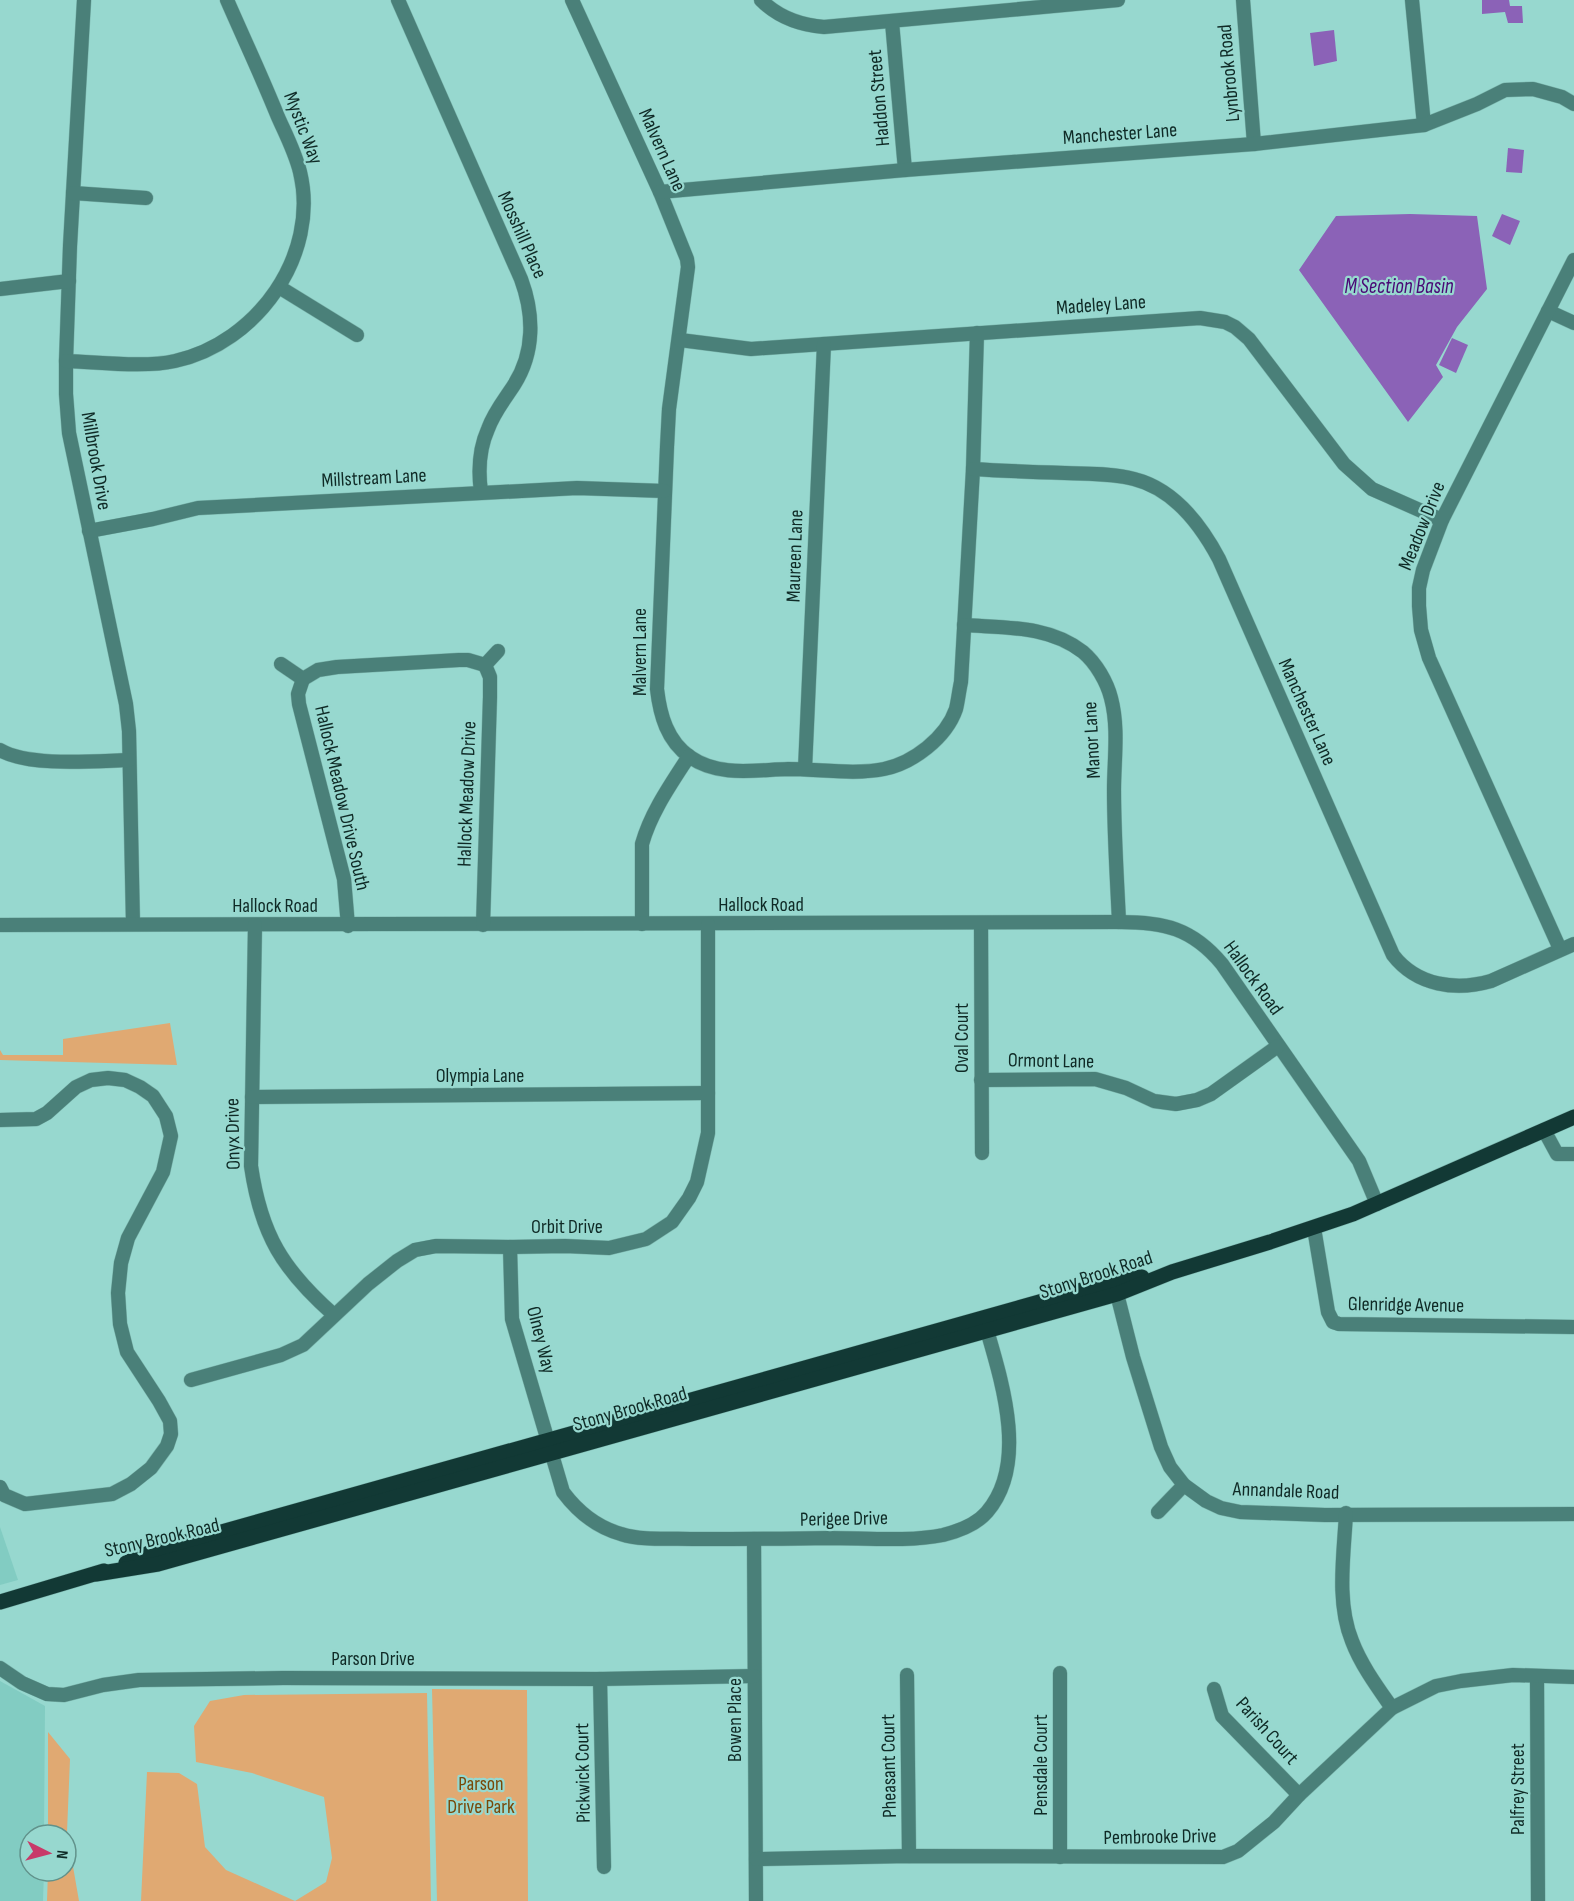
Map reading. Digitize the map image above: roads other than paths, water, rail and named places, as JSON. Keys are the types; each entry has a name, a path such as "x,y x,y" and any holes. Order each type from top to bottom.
{"main road":[{"name":"Stony Brook Road","path":"0,1602 96,1574 158,1564 353,1502 1172,1272 1314,1228 1377,1204 1574,1117"}],"street":[{"name":"Millbrook Drive","path":"84,0 73,193 66,394 69,434 126,704 129,731 133,924"},
{"name":"Mystic Way","path":"66,361 163,363 194,355 220,343 255,317 273,297 294,256 301,226 303,191 300,172 289,140 227,0"},
{"name":"Mosshill Place","path":"398,0 521,279 530,312 530,343 527,357 515,383 494,415 484,440 479,465 481,492"},
{"name":"Malvern Lane","path":"572,0 660,192 687,259 680,340 669,409 657,689 666,728 689,756 719,770 884,769 914,756 948,726 956,708 961,682 973,469 977,333"},
{"path":"761,0 787,19 812,26 892,22 1118,0"},
{"name":"Lynbrook Road","path":"1243,0 1254,144"},
{"path":"1412,0 1424,125"},
{"name":"Haddon Street","path":"892,22 905,170"},
{"name":"Manchester Lane","path":"660,192 905,170 1254,144 1424,125 1459,112 1505,90 1533,89 1562,97 1574,104"},
{"path":"73,193 146,198"},
{"name":"Meadow Drive","path":"1560,949 1429,658 1419,606 1419,588 1423,570 1442,520 1574,260"},
{"path":"0,289 69,281"},
{"path":"279,287 357,335"},
{"path":"1548,311 1574,323"},
{"name":"Madeley Lane","path":"680,340 751,349 1186,319 1212,319 1225,322 1249,339 1344,464 1372,489 1442,520"},
{"name":"Maureen Lane","path":"805,769 824,344"},
{"name":"Manchester Lane","path":"973,469 1100,474 1135,479 1151,485 1175,501 1193,518 1219,559 1393,955 1402,967 1429,981 1444,985 1469,986 1491,981 1574,944"},
{"name":"Millstream Lane","path":"89,531 198,508 607,487 664,491"},
{"name":"Manor Lane","path":"964,625 1036,630 1063,640 1083,652 1098,670 1108,688 1114,709 1115,724 1114,789 1119,922"},
{"path":"281,664 303,679 318,670 337,667 468,660 485,665 498,651"},
{"name":"Hallock Meadow Drive","path":"483,925 490,697 490,678 485,665"},
{"name":"Hallock Meadow Drive South","path":"303,679 298,694 299,704 345,879 348,926"},
{"path":"0,750 9,756 38,761 129,760"},
{"path":"642,924 642,844 645,831 662,798 689,756"},
{"name":"Hallock Road","path":"0,926 1119,922 1163,925 1187,934 1202,944 1222,964 1359,1161 1377,1204"},
{"name":"Oval Court","path":"981,923 982,1153"},
{"name":"Orbit Drive","path":"191,1380 295,1350 310,1340 382,1272 415,1250 436,1246 609,1248 646,1239 658,1233 678,1215 697,1182 708,1133 708,924"},
{"name":"Onyx Drive","path":"255,925 252,1166 263,1218 279,1256 292,1274 334,1315"},
{"name":"Ormont Lane","path":"981,1080 1095,1080 1126,1088 1154,1101 1176,1104 1197,1100 1211,1094 1278,1046"},
{"path":"0,1120 36,1119 47,1113 76,1087 91,1080 108,1078 124,1080 153,1096 166,1116 171,1136 163,1172 128,1238 121,1263 117,1293 120,1324 127,1352 170,1421 171,1434 167,1446 152,1468 131,1484 112,1494 25,1504 4,1495 0,1487"},
{"name":"Olympia Lane","path":"252,1097 708,1094"},
{"path":"1544,1130 1557,1154 1574,1154"},
{"name":"Glenridge Avenue","path":"1314,1228 1328,1312 1333,1322 1339,1324 1574,1327"},
{"name":"Olney Way","path":"510,1247 512,1319 549,1447"},
{"name":"Annandale Road","path":"1116,1288 1133,1357 1161,1448 1170,1467 1184,1485 1214,1505 1240,1512 1325,1515 1346,1513 1574,1514"},
{"name":"Perigee Drive","path":"549,1447 563,1492 586,1518 621,1534 641,1538 925,1537 962,1529 985,1514 994,1502 1006,1476 1008,1450 1006,1403 985,1324"},
{"path":"1158,1512 1184,1485"},
{"path":"1346,1513 1345,1615 1352,1642 1392,1708"},
{"name":"Bowen Place","path":"754,1539 756,1901"},
{"name":"Parson Drive","path":"0,1668 22,1683 46,1694 64,1695 128,1680 600,1679 754,1676"},
{"name":"Pensdale Court","path":"1060,1673 1060,1857"},
{"name":"Pheasant Court","path":"907,1675 909,1856"},
{"name":"Pembrooke Drive","path":"756,1859 909,1856 1223,1857 1238,1851 1274,1822 1299,1795 1392,1708 1436,1686 1496,1677 1574,1677"},
{"name":"Palfrey Street","path":"1537,1677 1538,1901"},
{"name":"Pickwick Court","path":"600,1679 604,1867"},
{"name":"Parish Court","path":"1214,1689 1222,1716 1299,1795"}],"water":[{"path":"1482,0 1509,0 1510,6 1522,6 1523,23 1508,23 1505,12 1482,14"},
{"path":"1334,30 1337,61 1314,66 1310,33"},
{"path":"1508,148 1524,150 1522,173 1506,172"},
{"name":"M Section Basin","path":"1410,214 1477,216 1487,289 1457,327 1436,365 1443,377 1408,422 1299,270 1336,216"},
{"path":"1502,214 1520,221 1510,245 1492,236"},
{"path":"1452,338 1468,345 1456,373 1439,365"}],"park label":[{"name":"Parson Drive Park","path":"481,1796"}]}
